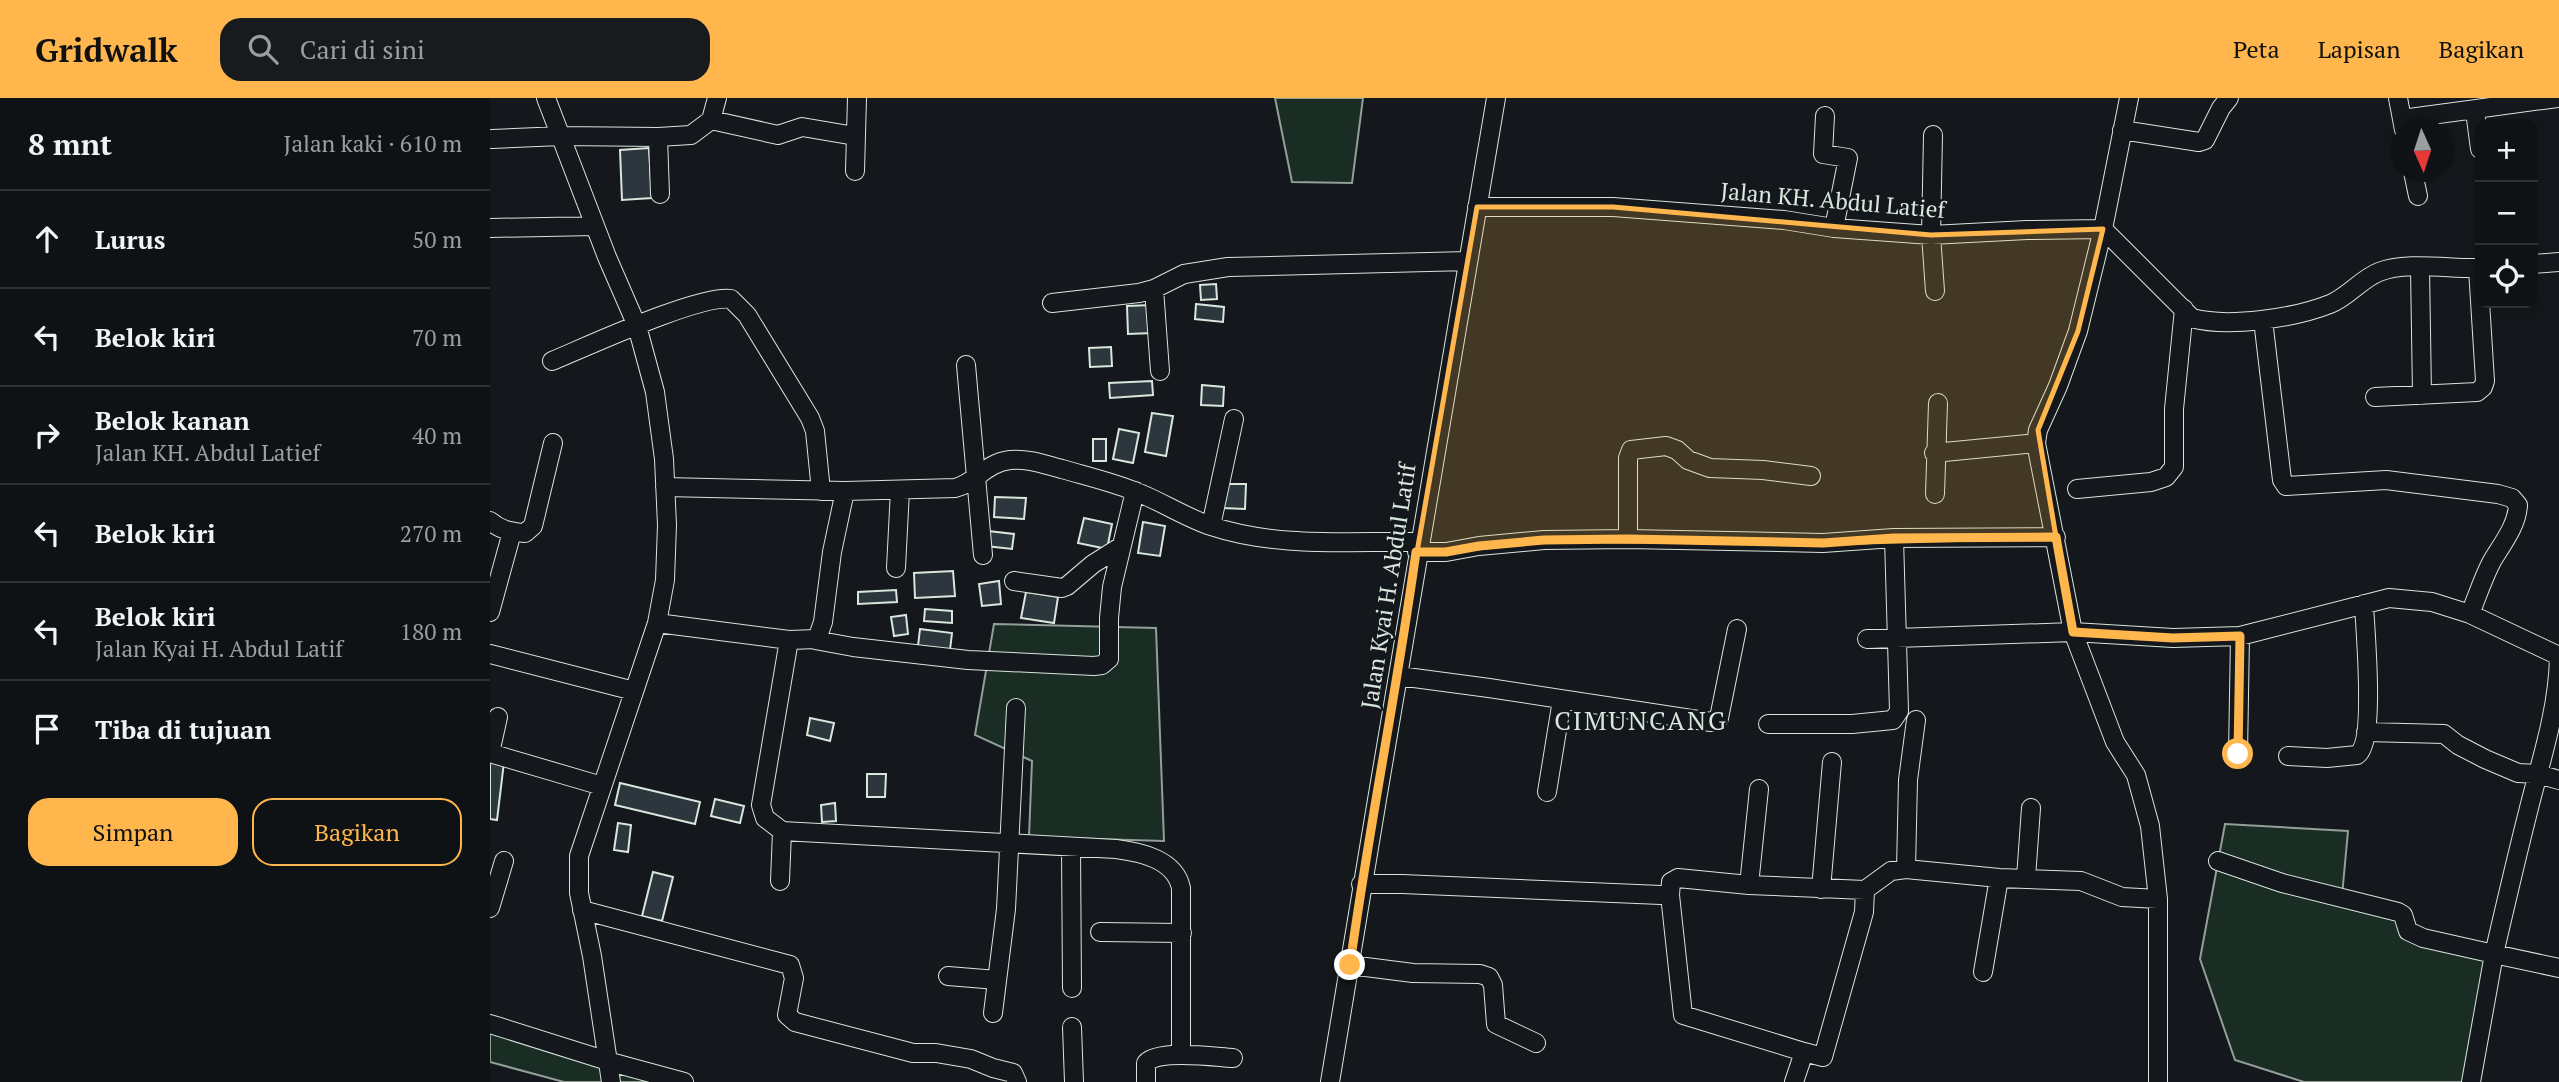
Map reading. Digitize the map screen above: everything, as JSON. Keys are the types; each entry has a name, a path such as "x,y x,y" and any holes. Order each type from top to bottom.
{"street":[{"path":"546,98 637,326 654,392 664,459 665,579 657,623 579,856 582,910 616,1064 611,1082"},
{"path":"492,139 691,135 711,120 717,98"},
{"path":"855,171 857,98"},
{"name":"Jalan Kyai H. Abdul Latif","path":"1330,1082 1361,884 1399,676 1417,547 1496,98"},
{"path":"2129,98 2103,229 2078,331 2038,430 2036,443 2073,632 2110,730 2136,775 2150,826 2158,899 2158,1082"},
{"path":"2122,130 2199,142 2205,140 2229,98"},
{"path":"2398,98 2402,119"},
{"path":"2431,119 2557,98"},
{"path":"2475,111 2476,119"},
{"path":"1825,116 1823,154 1848,158 1834,228"},
{"path":"711,120 778,135 802,127 855,136"},
{"path":"1933,135 1931,235 1935,291"},
{"path":"658,137 660,194"},
{"path":"2415,182 2418,196"},
{"name":"Jalan KH. Abdul Latief","path":"1477,207 1613,207 1931,235 2103,229"},
{"path":"490,228 596,226"},
{"path":"2103,229 2192,318 2207,322 2263,320 2331,304 2378,272 2398,267 2475,268"},
{"path":"1052,303 1154,289 1184,274 1227,267 1468,261"},
{"path":"2538,264 2559,262"},
{"path":"2420,268 2422,394"},
{"path":"1154,289 1160,371"},
{"path":"552,362 637,326 712,299 731,299 747,315 810,418 821,491"},
{"path":"2375,397 2477,392 2483,387 2485,381 2481,308"},
{"path":"2077,489 2151,482 2166,477 2174,467 2174,409 2184,309"},
{"path":"2263,320 2282,480 2286,486 2386,480 2498,494 2512,498 2518,505 2518,513 2491,564 2470,614"},
{"path":"966,365 983,555"},
{"path":"1935,494 1934,453 1938,403"},
{"path":"1211,526 1234,419"},
{"path":"490,521 498,528 512,532 525,533 533,526 553,443"},
{"path":"1934,453 2036,443"},
{"path":"1628,539 1628,458 1631,450 1666,446 1677,450 1688,460 1710,468 1763,470 1811,476"},
{"path":"665,487 821,491 954,488 965,486 977,474 998,463 1026,460 1135,491 1211,526 1252,536 1417,547 1446,552 1544,540 1823,543 1894,538 2056,537"},
{"path":"896,568 900,490"},
{"path":"815,640 820,636 823,622 832,552 845,491"},
{"path":"657,623 968,660 1102,665 1110,659 1110,600 1120,547 1135,491"},
{"path":"490,612 512,532"},
{"path":"1768,724 1852,724 1892,720 1899,711 1894,538"},
{"path":"1014,581 1062,588 1120,547"},
{"path":"1867,639 2073,632 2173,638 2240,636 2389,598 2432,602 2470,614 2559,658 2558,692 2494,954 2471,1082"},
{"path":"2288,756 2327,758 2357,755 2364,748 2368,714 2364,604"},
{"path":"1399,676 1704,722 1716,721 1719,718 1738,629"},
{"path":"2238,754 2240,636"},
{"path":"789,640 761,805 765,818 782,831 1009,842 1141,852 1158,860 1180,881 1181,1055"},
{"path":"490,654 634,691"},
{"path":"1547,792 1562,700"},
{"path":"993,1013 1006,909 1016,708"},
{"path":"498,717 490,753 602,786"},
{"path":"1906,869 1908,780 1916,720"},
{"path":"2366,732 2444,734 2485,760 2518,773 2538,774 2559,780"},
{"path":"1821,888 1832,762"},
{"path":"1749,885 1759,789"},
{"path":"2026,878 2031,808"},
{"path":"780,881 782,831"},
{"path":"1071,847 1072,988"},
{"path":"490,908 504,861"},
{"path":"2218,861 2282,883 2398,912 2403,915 2408,931 2423,938 2559,968"},
{"path":"1865,890 1864,912 1823,1057 1683,1015 1670,895 1671,882 1678,878 1749,885 1865,890 1891,871 1906,869 1999,878 2081,881 2122,897 2158,899"},
{"path":"1983,972 1999,878"},
{"path":"1361,884 1670,895"},
{"path":"582,910 736,948 790,965 794,978 787,1015 795,1022 913,1053 936,1053 971,1059 1013,1073 1017,1082"},
{"path":"1100,932 1182,933"},
{"path":"1350,965 1413,973 1480,974 1489,977 1493,985 1496,1024 1536,1043"},
{"path":"948,976 997,980"},
{"path":"490,1024 616,1064 684,1082"},
{"path":"1072,1027 1074,1082"},
{"path":"1794,1082 1804,1052"},
{"path":"1146,1082 1146,1063 1149,1059 1181,1055 1233,1058"}],"highlighted area":[{"path":"1477,207 1613,207 1931,235 2103,229 2078,331 2038,430 2056,537 1823,543 1544,540 1435,553 1417,552"}],"green space":[{"path":"1275,98 1363,98 1352,183 1292,182"},
{"path":"994,624 1156,628 1164,841 1029,837 1032,761 975,735"},
{"path":"2225,824 2348,831 2342,896 2407,913 2401,937 2498,958 2470,1082 2304,1082 2235,1060 2200,959"},
{"path":"490,1026 691,1082 564,1082 490,1062"}],"building":[{"path":"649,148 652,198 622,200 620,150"},
{"path":"1216,284 1217,299 1201,300 1200,285"},
{"path":"1196,304 1224,307 1223,322 1195,319"},
{"path":"1151,305 1153,333 1128,334 1127,306"},
{"path":"1111,347 1112,366 1090,367 1089,348"},
{"path":"1152,381 1153,395 1110,398 1109,383"},
{"path":"1202,385 1224,387 1223,406 1201,405"},
{"path":"1152,413 1173,416 1166,456 1145,452"},
{"path":"1119,429 1139,433 1133,463 1113,459"},
{"path":"1093,439 1106,439 1106,461 1093,461"},
{"path":"1224,484 1246,484 1245,509 1223,508"},
{"path":"995,497 1026,498 1024,519 994,517"},
{"path":"1084,518 1112,524 1107,549 1078,543"},
{"path":"1143,522 1165,526 1160,556 1138,553"},
{"path":"988,531 1014,534 1012,549 986,546"},
{"path":"953,571 955,596 915,598 914,573"},
{"path":"999,581 1001,604 982,606 979,584"},
{"path":"896,590 897,602 858,604 858,592"},
{"path":"1026,592 1058,597 1054,623 1021,618"},
{"path":"925,609 952,611 952,623 924,621"},
{"path":"906,615 908,634 894,636 891,617"},
{"path":"920,629 952,633 950,650 918,646"},
{"path":"810,718 834,723 830,741 807,735"},
{"path":"490,760 504,762 497,820 490,819"},
{"path":"867,774 886,774 885,797 867,797"},
{"path":"620,783 700,802 695,824 615,805"},
{"path":"715,799 744,806 740,823 711,816"},
{"path":"835,803 836,821 822,822 821,805"},
{"path":"618,823 631,825 628,852 614,850"},
{"path":"653,872 673,877 662,921 642,916"}],"district":[{"name":"CIMUNCANG","path":"1641,720"}],"route":[{"path":"1350,965 1361,884 1399,676 1416,552 1446,552 1544,540 1823,543 1894,538 2056,537 2073,632 2123,637 2240,636 2238,754"}]}
